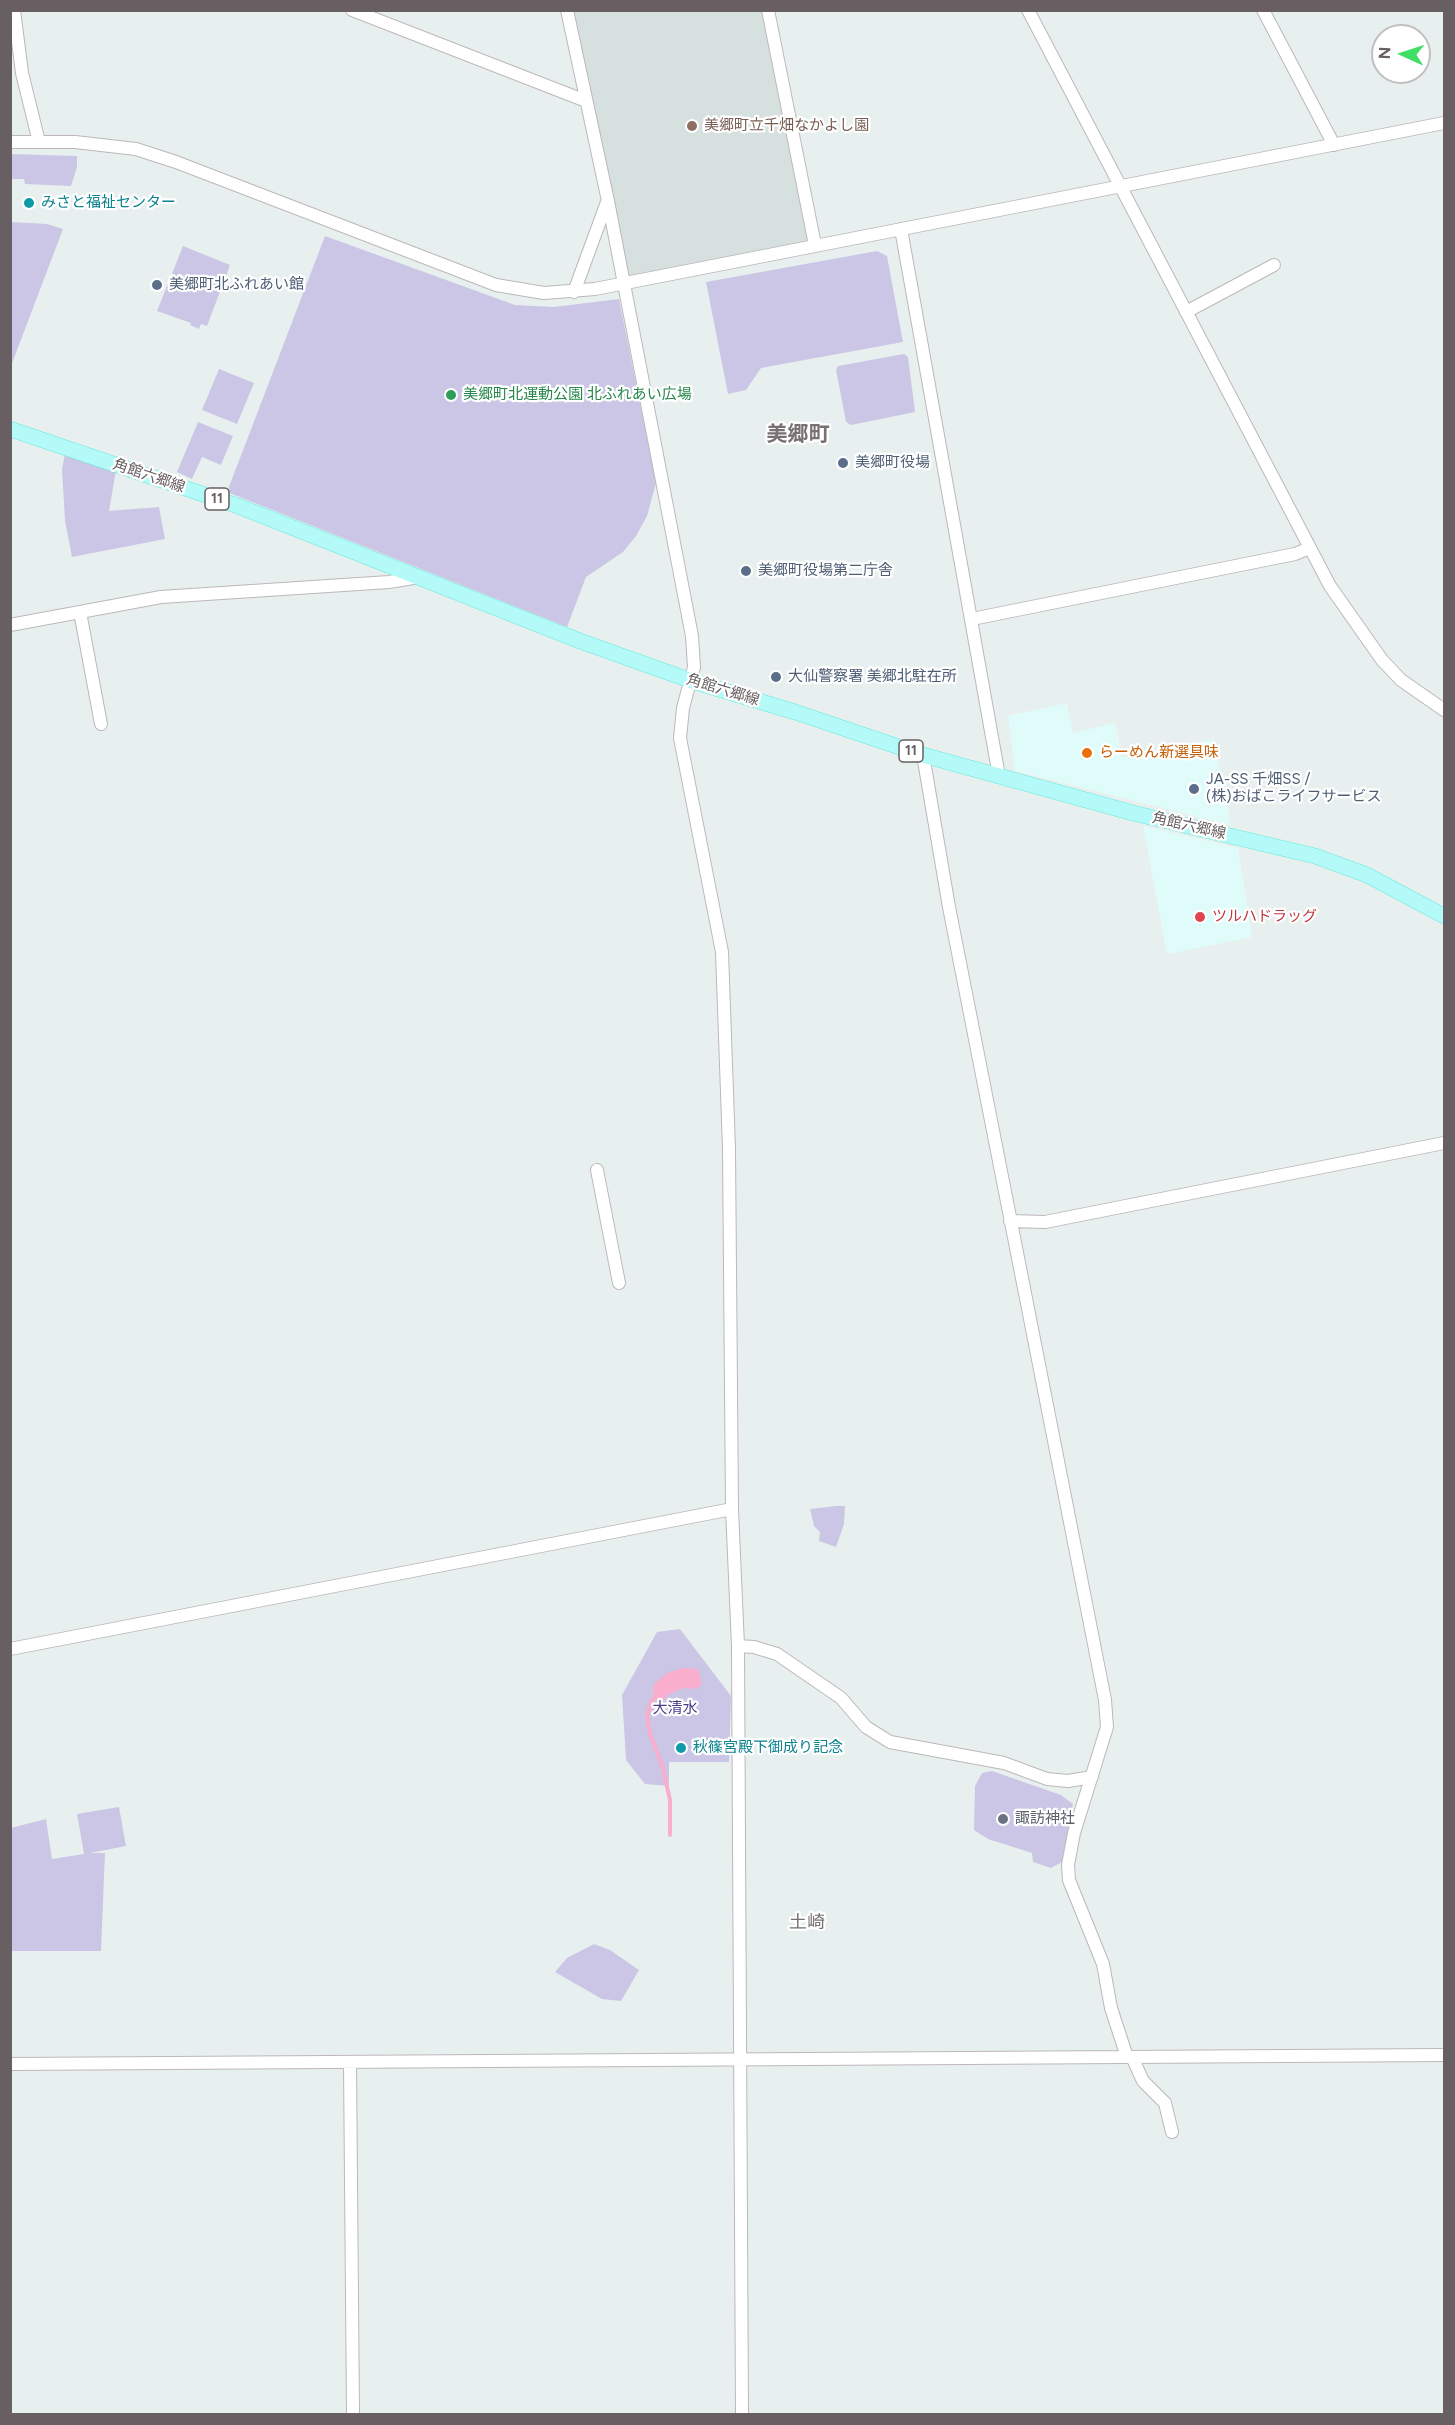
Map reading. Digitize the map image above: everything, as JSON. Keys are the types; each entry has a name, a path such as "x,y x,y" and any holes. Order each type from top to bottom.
{"main road":[{"name":"角館六郷線","path":"10,429 238,506 579,641 692,681 795,711 923,755 1133,813 1315,856 1367,875 1444,916"}],"street":[{"path":"14,10 22,73 39,142"},
{"path":"352,10 586,101"},
{"path":"567,10 608,201 692,636 694,667 683,708 680,738 723,964 728,1138 732,1509 738,1646 742,2415"},
{"path":"768,10 815,245"},
{"path":"1028,10 1330,586 1382,660 1401,680 1444,710"},
{"path":"1263,10 1334,145"},
{"path":"10,142 75,142 136,149 176,162 496,285 544,293 573,292 623,283 1444,123"},
{"path":"573,292 608,201"},
{"path":"901,228 999,776"},
{"path":"1186,312 1274,265"},
{"path":"972,619 1284,556 1310,548"},
{"path":"10,625 161,597 389,582 421,577"},
{"path":"80,612 101,724"},
{"path":"923,755 948,907 1105,1700 1107,1727 1074,1833 1068,1865 1069,1880 1100,1955 1111,2008 1129,2057 1143,2081 1165,2103 1172,2132"},
{"path":"1010,1221 1045,1222 1444,1143"},
{"path":"597,1170 619,1283"},
{"path":"10,1649 732,1509"},
{"path":"738,1646 754,1647 777,1654 841,1698 866,1727 890,1743 1004,1763 1047,1779 1068,1781 1092,1777"},
{"path":"10,2064 1444,2055"},
{"path":"350,2062 353,2415"}],"shaded area":[{"name":"美郷町立千畑なかよし園","path":"574,11 766,11 810,241 625,278"},
{"path":"1067,703 1073,733 1115,723 1122,758 1214,739 1231,825 1015,771 1008,716"},
{"path":"1143,826 1238,848 1252,937 1167,954"},
{"name":"大清水","path":"683,1668 698,1669 702,1684 696,1689 683,1688 668,1695 663,1701 652,1700 654,1684 667,1673"}],"green space":[{"path":"11,154 77,156 77,167 71,186 25,184 24,179 11,179"},
{"path":"11,222 47,224 63,229 11,366"},
{"name":"美郷町北運動公園 北ふれあい広場","path":"325,236 515,305 554,307 619,299 656,483 647,516 636,536 623,552 586,577 567,627 227,492"},
{"path":"183,246 230,265 207,326 201,324 199,329 190,325 191,323 157,311"},
{"path":"877,251 887,256 903,342 761,368 746,390 728,394 706,282"},
{"path":"904,354 908,357 915,412 851,425 846,422 836,370 838,366"},
{"path":"219,369 254,383 237,424 202,410"},
{"path":"198,422 233,436 221,465 202,457 192,479 177,472"},
{"path":"65,454 116,470 109,511 159,507 165,539 72,557 65,521 62,469"},
{"path":"845,1506 844,1524 836,1547 819,1541 820,1532 814,1526 810,1509"},
{"name":"大清水","path":"680,1629 731,1696 729,1762 669,1762 669,1786 645,1784 626,1760 622,1695 657,1632"},
{"path":"992,1771 1061,1795 1073,1804 1062,1862 1051,1868 1033,1862 1032,1853 988,1839 974,1830 975,1786 982,1773"},
{"path":"119,1807 126,1846 90,1853 105,1853 101,1951 11,1951 11,1828 46,1819 52,1859 84,1854 77,1814"},
{"path":"594,1944 610,1950 639,1970 621,2001 602,1999 555,1972 567,1958"}],"waterway":[{"path":"652,1700 647,1715 650,1734 662,1765 670,1800 670,1835"}],"place":[{"name":"美郷町立千畑なかよし園","path":"692,126"},
{"name":"みさと福祉センター","path":"29,203"},
{"name":"美郷町北ふれあい館","path":"157,285"},
{"name":"美郷町北運動公園 北ふれあい広場","path":"451,395"},
{"name":"美郷町役場","path":"843,463"},
{"name":"美郷町役場第二庁舎","path":"746,571"},
{"name":"大仙警察署 美郷北駐在所","path":"776,677"},
{"name":"らーめん新選具味","path":"1087,753"},
{"name":"JA-SS 千畑SS / (株)おばこライフサービス","path":"1194,789"},
{"name":"ツルハドラッグ","path":"1200,917"},
{"name":"秋篠宮殿下御成り記念","path":"681,1748"},
{"name":"諏訪神社","path":"1003,1819"}],"district":[{"name":"美郷町","path":"798,435"},
{"name":"土崎","path":"807,1923"}]}
